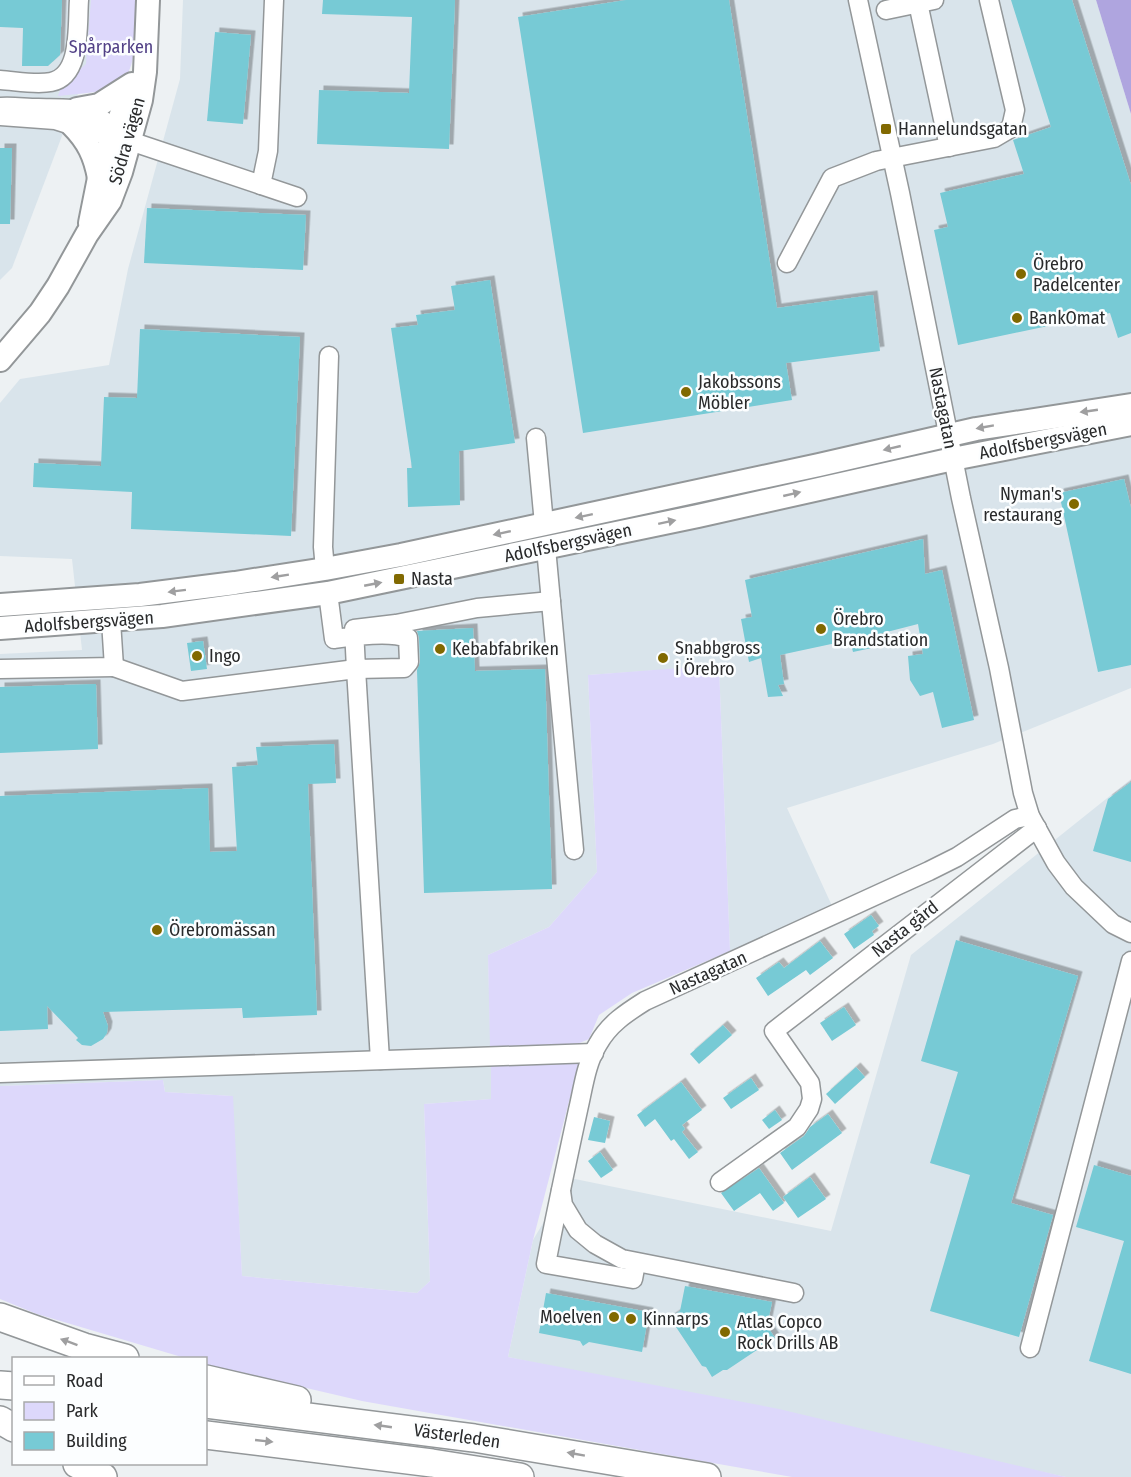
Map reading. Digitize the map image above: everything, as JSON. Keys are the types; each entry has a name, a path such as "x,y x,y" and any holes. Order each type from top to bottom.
{"highway":[{"path":"0,1317 118,1357"},
{"path":"207,1379 332,1407 343,1420"},
{"name":"Västerleden","path":"207,1404 474,1438 707,1477"},
{"name":"Västerleden","path":"207,1435 432,1463 520,1477"},
{"path":"78,1465 103,1477"}],"main road":[{"name":"Södra vägen","path":"87,234 99,178 141,100 145,72 148,0"},
{"name":"Södra vägen","path":"0,360 40,313 87,234 110,201 121,172 121,138 132,84 146,42"},
{"path":"99,178 96,160 74,117 99,105 132,84"},
{"name":"Adolfsbergsvägen","path":"0,605 110,598 326,569 401,555 949,435 1030,419 1131,405"},
{"name":"Adolfsbergsvägen","path":"0,628 111,621 250,605 328,593 953,459 1131,424"},
{"path":"544,524 546,548"},
{"path":"326,569 328,593"},
{"path":"110,598 111,621"}],"street":[{"path":"0,80 49,83 66,75 74,62 79,0"},
{"path":"261,185 268,151 274,0"},
{"name":"Nastagatan","path":"858,0 953,459 999,668 1023,793 1034,822 1056,863 1074,887 1113,924 1131,933"},
{"path":"787,262 832,178 876,161 973,143 1004,133 1011,128 1015,110 989,0"},
{"path":"886,10 926,2 949,147"},
{"path":"0,107 104,120 121,138 297,197"},
{"path":"0,116 55,120 74,117"},
{"path":"326,569 323,547 329,356"},
{"path":"536,438 544,524"},
{"path":"546,548 574,850"},
{"path":"0,669 114,667 182,691 356,669 404,668 409,662 408,638 401,635 334,639 328,593"},
{"path":"380,1060 354,629 396,624 477,608 551,601"},
{"path":"111,621 114,667"},
{"name":"Nastagatan","path":"636,1263 633,1279 546,1264 585,1081 594,1053 605,1033 622,1015 645,1001 929,871 957,857 1015,819 1034,822"},
{"name":"Nasta gård","path":"720,1182 796,1128 809,1109 812,1099 810,1083 774,1031 1034,822"},
{"path":"1030,1348 1131,962"},
{"path":"0,1073 594,1053"},
{"path":"561,1187 563,1205 578,1230 622,1259 794,1293"}],"shaded area":[{"path":"0,0 98,0 93,54 12,268 0,280"},
{"path":"183,0 1096,0 1131,114 1131,688 993,744 787,808 833,908 730,951 719,666 588,675 597,872 549,927 488,955 492,1099 424,1104 430,1281 417,1293 242,1276 232,1096 165,1092 163,1080 0,1086 0,654 82,650 72,559 0,556 0,403 20,379 109,365 128,269 180,79"},
{"path":"1096,0 1131,0 1131,114"},
{"path":"1131,779 1131,1477 1066,1477 508,1357 533,1240 570,1178 831,1231 911,955"}],"green space":[{"name":"Spårparken","path":"91,0 137,0 135,46 130,69 125,79 112,88 58,96 62,85 86,64"},
{"path":"719,665 730,951 632,993 599,1015 589,1039 575,1045 490,1048 488,955 549,927 597,872 588,675"},
{"path":"568,1059 579,1063 533,1240 508,1357 779,1409 1066,1477 792,1477 362,1401 207,1365 207,1357 182,1357 37,1314 0,1299 0,1086 163,1080 165,1092 233,1096 242,1276 417,1293 430,1281 424,1104 491,1099 491,1063"}],"building":[{"path":"0,0 62,0 60,55 48,66 22,66 23,28 0,27"},
{"path":"323,0 455,0 449,149 317,144 319,90 409,93 412,17 322,14"},
{"path":"626,0 729,0 777,308 873,295 880,351 786,363 792,400 583,433 518,17"},
{"path":"1011,0 1072,0 1131,185 1131,333 1118,338 1110,313 958,345 934,230 948,227 940,193 1024,174 1013,140 1051,127"},
{"path":"215,32 251,35 243,124 207,121"},
{"path":"0,148 12,148 10,224 0,224"},
{"path":"147,208 306,215 303,270 144,263"},
{"path":"490,280 515,443 459,451 460,505 408,507 407,468 412,468 391,328 418,325 416,315 455,310 451,286"},
{"path":"140,329 300,337 291,536 131,529 132,492 33,487 34,463 101,466 104,397 137,398"},
{"path":"1124,479 1131,508 1131,665 1098,672 1059,493"},
{"name":"Örebro Brandstation","path":"923,539 925,574 942,570 974,720 942,728 933,692 920,696 910,680 908,656 923,654 918,624 879,634 881,646 853,652 850,640 780,655 784,684 778,685 783,696 768,697 761,658 749,662 741,619 752,617 745,580"},
{"path":"473,628 475,671 545,669 552,889 424,893 417,670 420,662 417,631"},
{"name":"Ingo","path":"203,641 207,669 191,671 187,643"},
{"path":"96,684 98,749 0,753 0,687"},
{"name":"Örebromässan","path":"334,744 336,783 308,784 317,1015 243,1018 242,1008 103,1012 108,1026 107,1033 103,1039 91,1046 82,1045 76,1040 78,1038 47,1006 48,1029 0,1031 0,796 208,788 210,852 237,851 232,767 258,765 256,747"},
{"path":"1131,782 1131,862 1093,851 1108,799"},
{"path":"871,915 879,926 872,931 874,935 854,949 844,934"},
{"path":"956,940 1078,976 1011,1203 1053,1215 1019,1337 930,1311 970,1175 930,1163 958,1072 921,1061"},
{"path":"820,941 833,958 810,975 806,970 768,996 756,978 779,962 784,968"},
{"path":"844,1007 856,1025 832,1041 820,1023"},
{"path":"723,1025 732,1035 699,1064 690,1054"},
{"path":"856,1067 865,1077 835,1104 826,1094"},
{"path":"751,1078 759,1090 731,1109 723,1098"},
{"path":"681,1082 702,1110 682,1125 685,1129 682,1132 698,1152 689,1159 674,1139 671,1141 655,1119 645,1127 637,1115"},
{"path":"775,1110 782,1120 769,1129 762,1120"},
{"path":"828,1114 842,1133 792,1170 780,1153 804,1136 810,1127"},
{"path":"594,1117 610,1121 605,1143 588,1140"},
{"path":"600,1152 613,1170 601,1178 588,1161"},
{"path":"1094,1165 1131,1176 1131,1374 1089,1361 1124,1241 1076,1227"},
{"path":"759,1168 784,1203 773,1211 760,1193 734,1211 721,1193"},
{"path":"810,1177 826,1199 798,1218 783,1197"},
{"name":"Atlas Copco Rock Drills AB","path":"685,1286 772,1302 767,1326 775,1338 727,1370 712,1377 670,1318 680,1311"},
{"path":"546,1293 649,1312 642,1352 589,1342 583,1346 580,1341 539,1333"}],"place":[{"name":"Hannelundsgatan","path":"886,129"},
{"name":"Örebro Padelcenter","path":"1021,274"},
{"name":"BankOmat","path":"1017,318"},
{"name":"Jakobssons Möbler","path":"686,392"},
{"name":"Nyman's restaurang","path":"1074,504"},
{"name":"Nasta","path":"399,579"},
{"name":"Örebro Brandstation","path":"821,629"},
{"name":"Kebabfabriken","path":"440,649"},
{"name":"Ingo","path":"197,656"},
{"name":"Snabbgross i Örebro","path":"663,658"},
{"name":"Örebromässan","path":"157,930"},
{"name":"Moelven","path":"614,1317"},
{"name":"Kinnarps","path":"631,1319"},
{"name":"Atlas Copco Rock Drills AB","path":"725,1332"}]}
